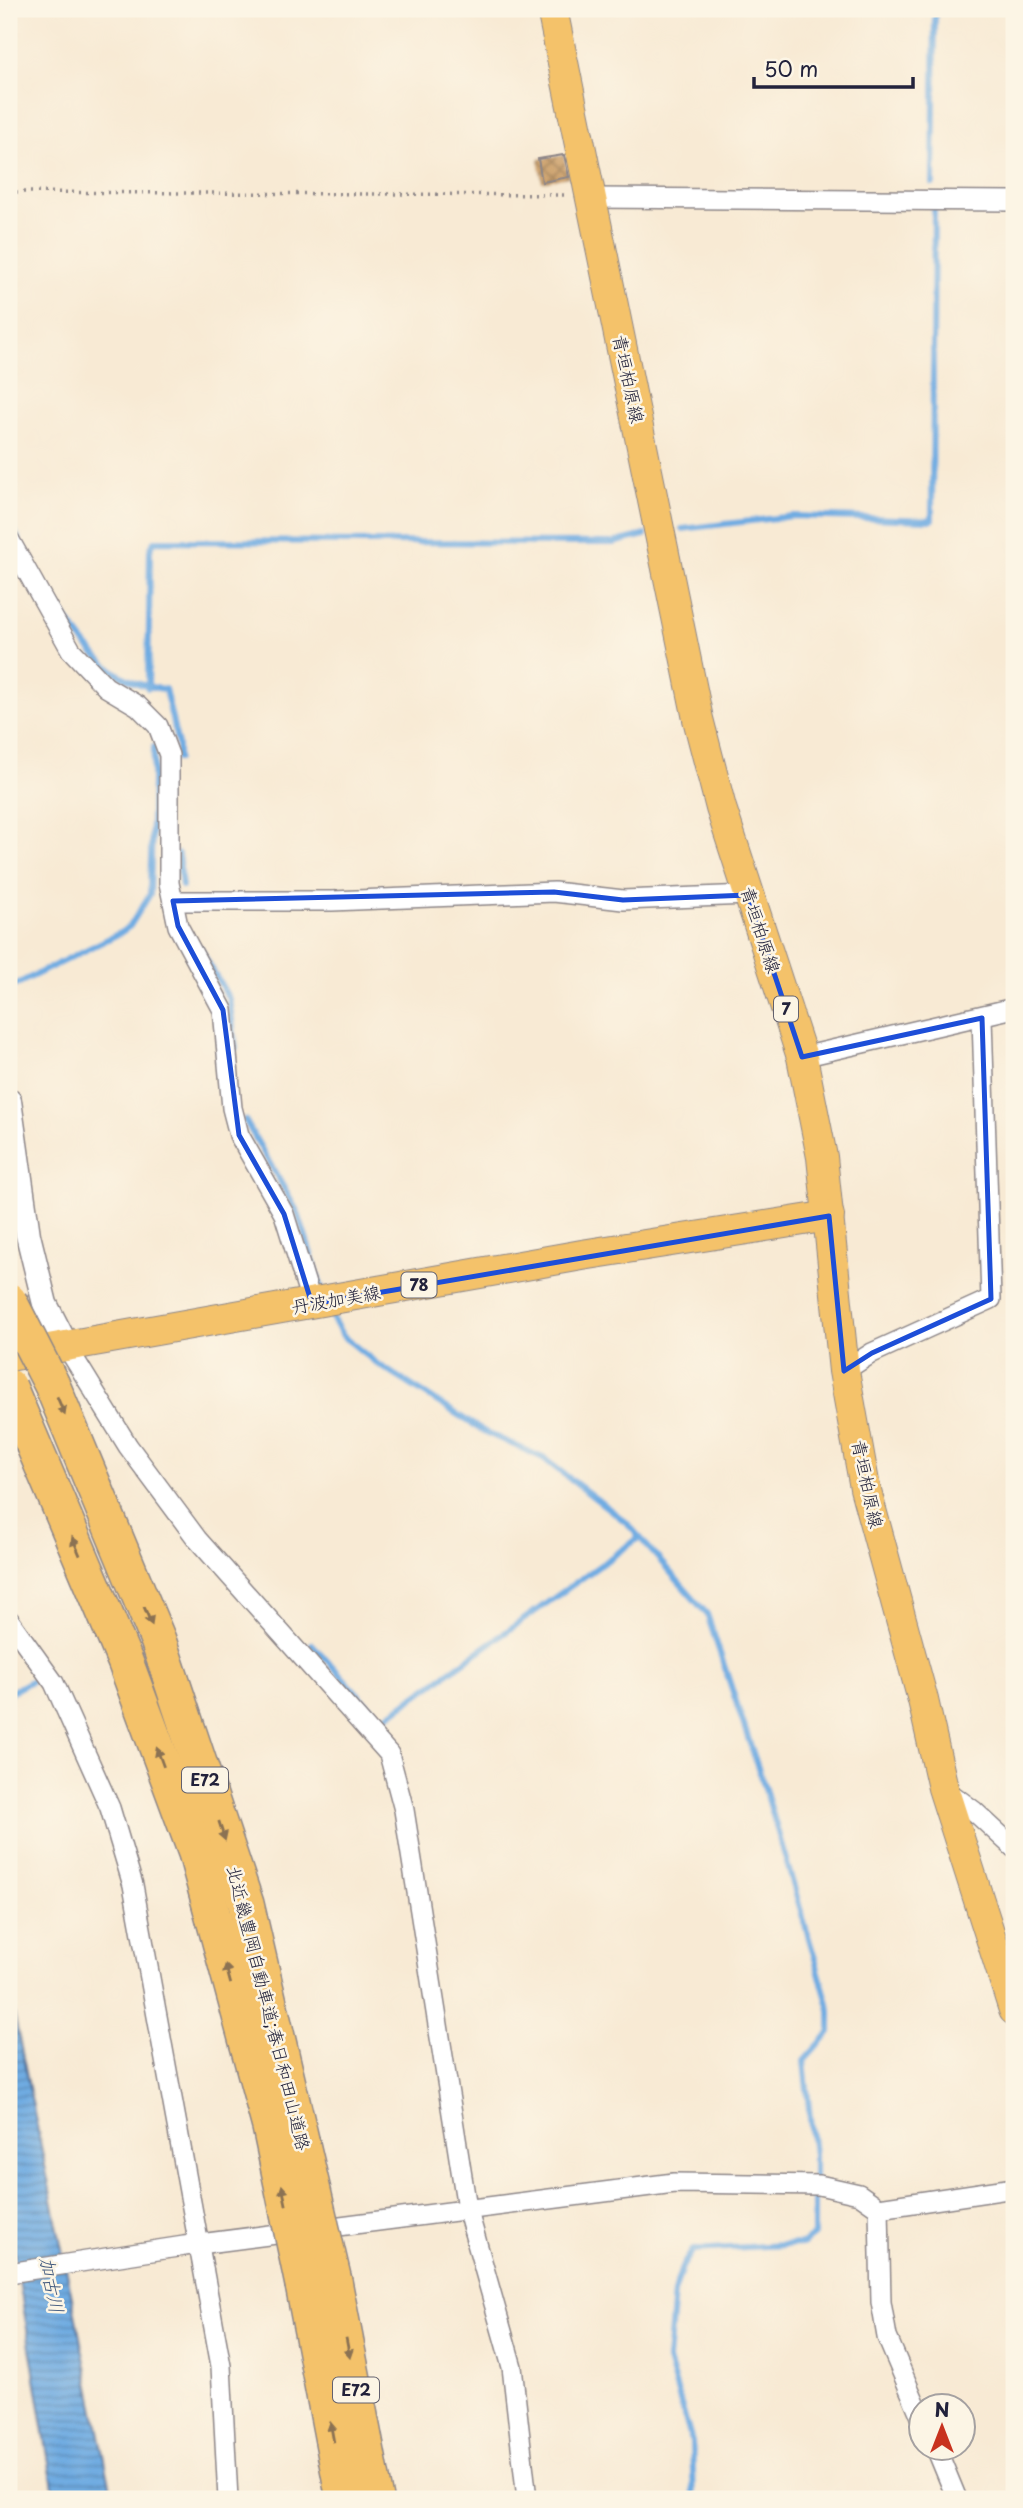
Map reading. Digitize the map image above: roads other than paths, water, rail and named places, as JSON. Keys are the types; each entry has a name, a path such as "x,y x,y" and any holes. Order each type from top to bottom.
{"highway":[{"name":"北近畿豊岡自動車道;春日和田山道路","path":"9,1301 52,1385 158,1640 246,1904 319,2283 344,2499"},
{"name":"北近畿豊岡自動車道;春日和田山道路","path":"9,1387 125,1661 196,1853 270,2127 319,2283 376,2499"}],"main road":[{"name":"青垣柏原線","path":"552,9 698,719 721,808 802,1057 822,1157 844,1371 865,1489 923,1700 943,1788 1014,2010"},
{"name":"丹波加美線","path":"9,1356 582,1255 829,1216"}],"street":[{"path":"590,197 1014,201"},
{"path":"9,539 71,650 106,687 138,706 158,726 169,755 169,883 178,926 223,1010 232,1108 239,1135 284,1214 312,1304"},
{"path":"173,901 332,901 554,892 623,900 748,895"},
{"path":"802,1057 911,1030 982,1018 1014,1008"},
{"path":"844,1371 872,1353 991,1298 982,1018"},
{"path":"9,1101 28,1235 45,1304 67,1347 128,1446 197,1539 389,1754 404,1810 467,2208 512,2367 527,2499"},
{"path":"9,1620 54,1683 110,1808 135,1898 191,2245 221,2366 228,2499"},
{"path":"943,1788 1014,1848"},
{"path":"9,2273 191,2245 674,2183 819,2185 859,2194 879,2208 1014,2188"},
{"path":"879,2208 881,2302 887,2337 910,2392"},
{"path":"942,2462 957,2499"}],"water":[{"name":"加古川","path":"9,1989 113,2499 55,2499 9,2220"}],"waterway":[{"path":"933,183 935,9"},
{"path":"682,529 793,516 932,520 934,209"},
{"path":"9,520 19,540"},
{"path":"148,688 150,550 154,541 613,543 645,535"},
{"path":"52,598 86,644 112,670 145,686 165,689 178,745 178,759"},
{"path":"9,988 120,933 130,926 150,894 154,747"},
{"path":"178,854 182,886"},
{"path":"200,948 229,999 236,1048"},
{"path":"245,1120 298,1213 322,1289"},
{"path":"329,1313 343,1336 376,1363 485,1432 543,1458 626,1522 707,1614 767,1795 830,2010 830,2032 804,2061 814,2155 814,2235 802,2244 693,2250 682,2267 674,2293 668,2360 692,2442 694,2499"},
{"path":"312,1644 382,1720 640,1537"},
{"path":"9,1693 31,1681"}]}
